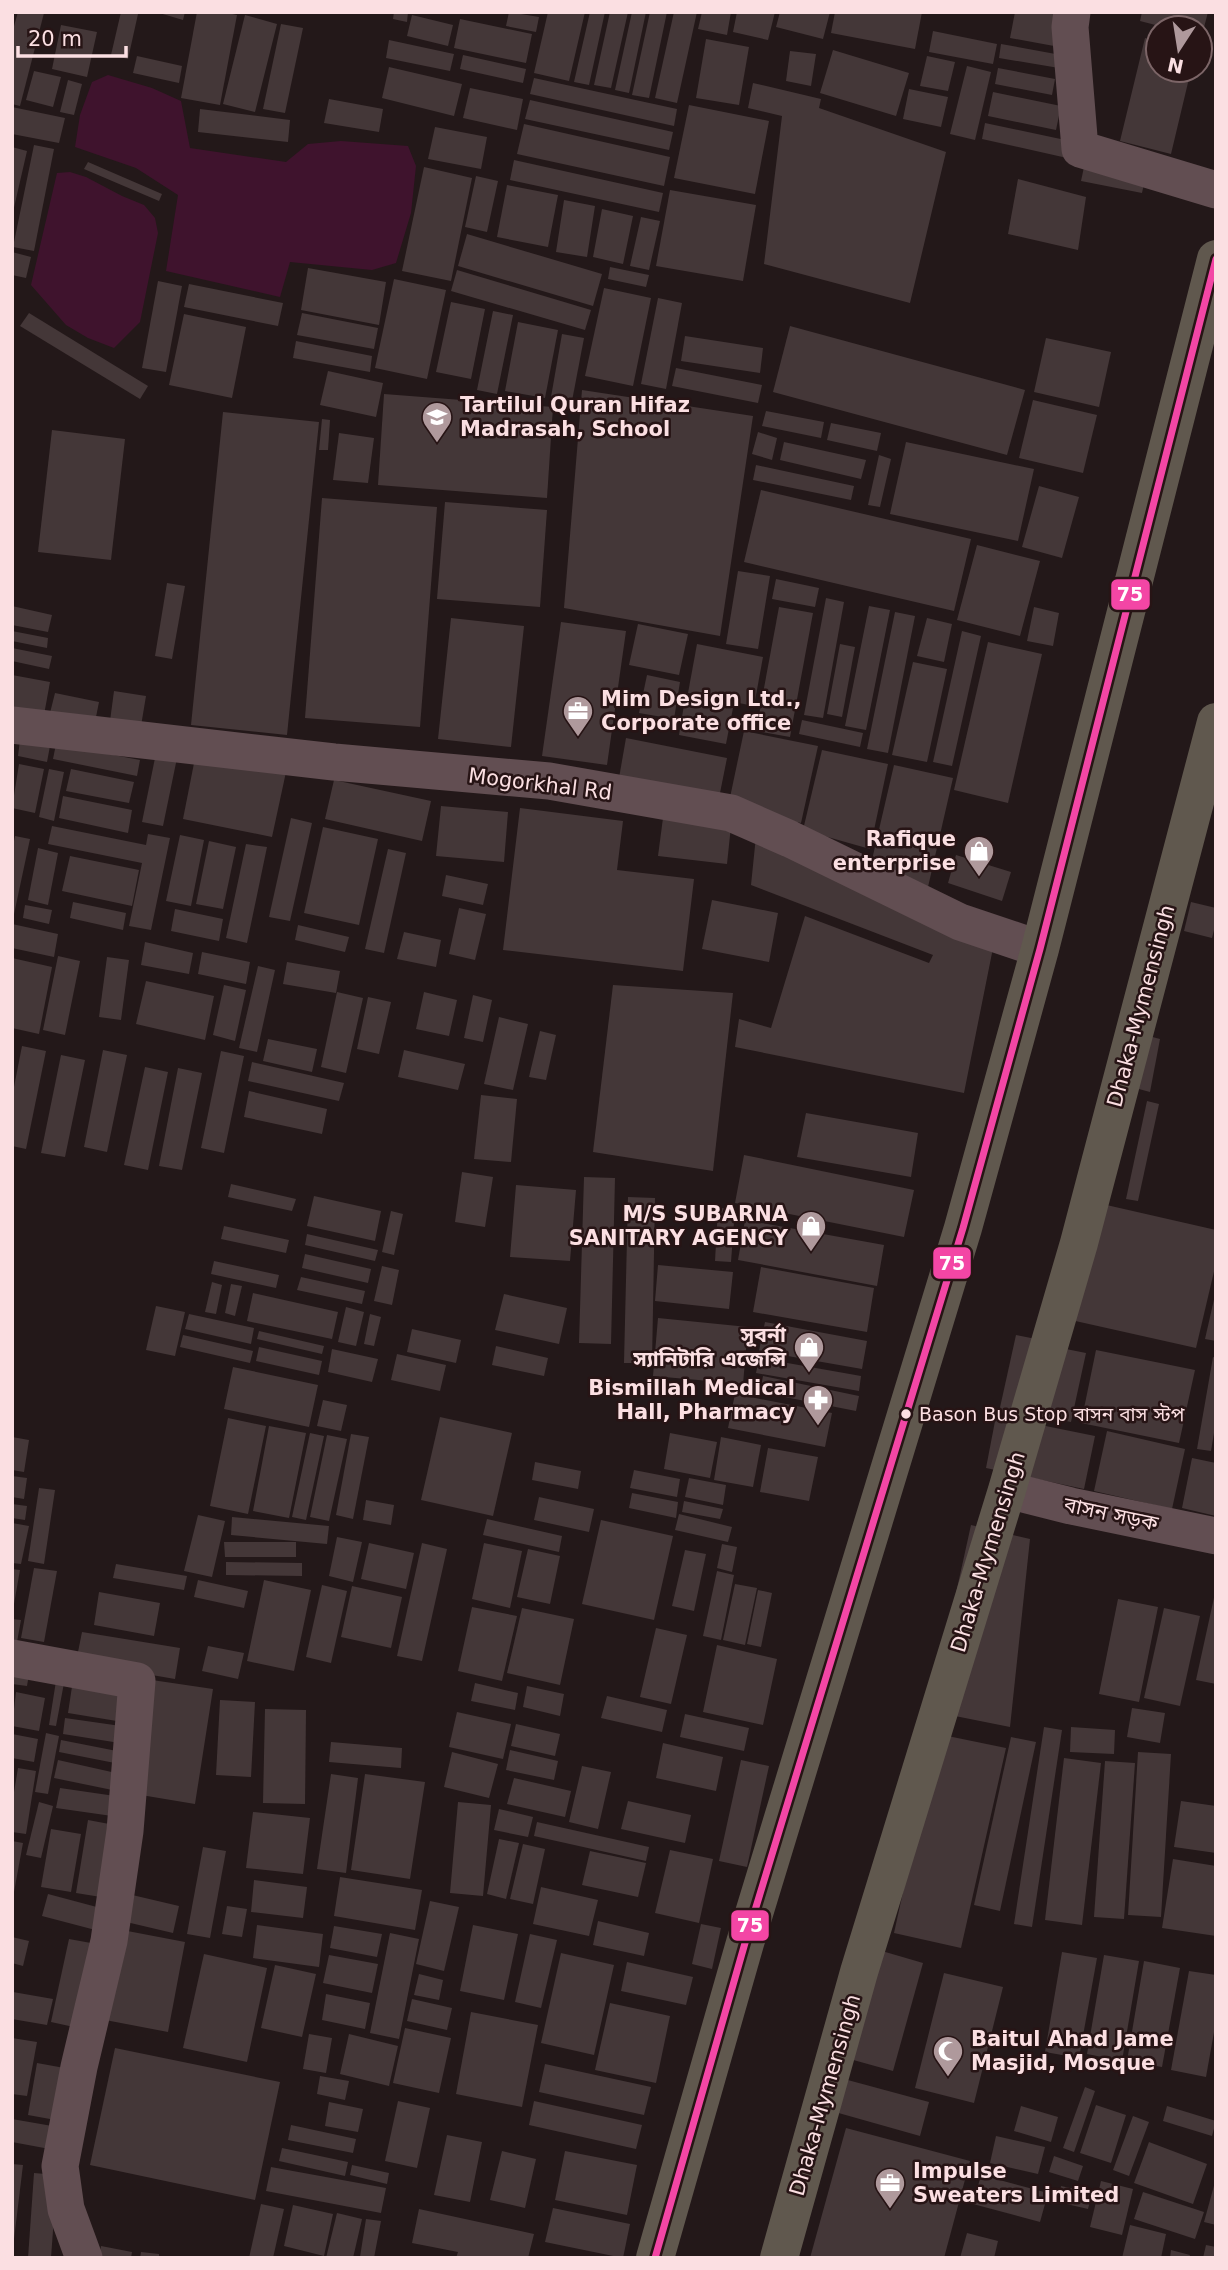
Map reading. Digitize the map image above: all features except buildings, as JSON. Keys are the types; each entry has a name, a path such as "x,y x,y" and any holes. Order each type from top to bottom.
{"highway":[{"path":"654,2258 745,1943 962,1228 1040,949 1216,259"},
{"name":"Dhaka-Mymensingh","path":"779,2258 859,1972 1007,1490 1079,1243 1216,722"}],"street":[{"path":"1072,12 1070,27 1080,149 1216,190"},
{"name":"Mogorkhal Rd","path":"12,725 334,762 549,781 731,813 960,922 1040,949"},
{"name":"বাসন সড়ক","path":"1007,1490 1216,1536"},
{"path":"12,1658 138,1681 125,1831 109,1941 79,2067 60,2166 66,2209 85,2258"}],"shaded area":[{"path":"108,75 152,88 181,101 190,148 286,162 308,144 341,141 408,146 416,166 411,213 396,263 372,270 290,262 280,297 166,271 178,195 136,168 75,147 80,115 92,82"},
{"path":"70,172 144,205 155,218 158,233 140,322 114,348 88,338 66,325 31,285 57,173"}],"transit line":[{"name":"75","path":"655,2258 745,1943 963,1228 1040,949 1216,259"}],"place":[{"name":"Tartilul Quran Hifaz Madrasah, School","path":"437,444"},
{"name":"Mim Design Ltd., Corporate office","path":"578,738"},
{"name":"Rafique enterprise","path":"979,878"},
{"name":"M/S SUBARNA SANITARY AGENCY","path":"811,1253"},
{"name":"সূবর্না স্যানিটারি এজেন্সি","path":"809,1374"},
{"name":"Bason Bus Stop বাসন বাস স্টপ","path":"906,1414"},
{"name":"Bismillah Medical Hall, Pharmacy","path":"818,1427"},
{"name":"Baitul Ahad Jame Masjid, Mosque","path":"948,2078"},
{"name":"Impulse Sweaters Limited","path":"890,2210"}]}
